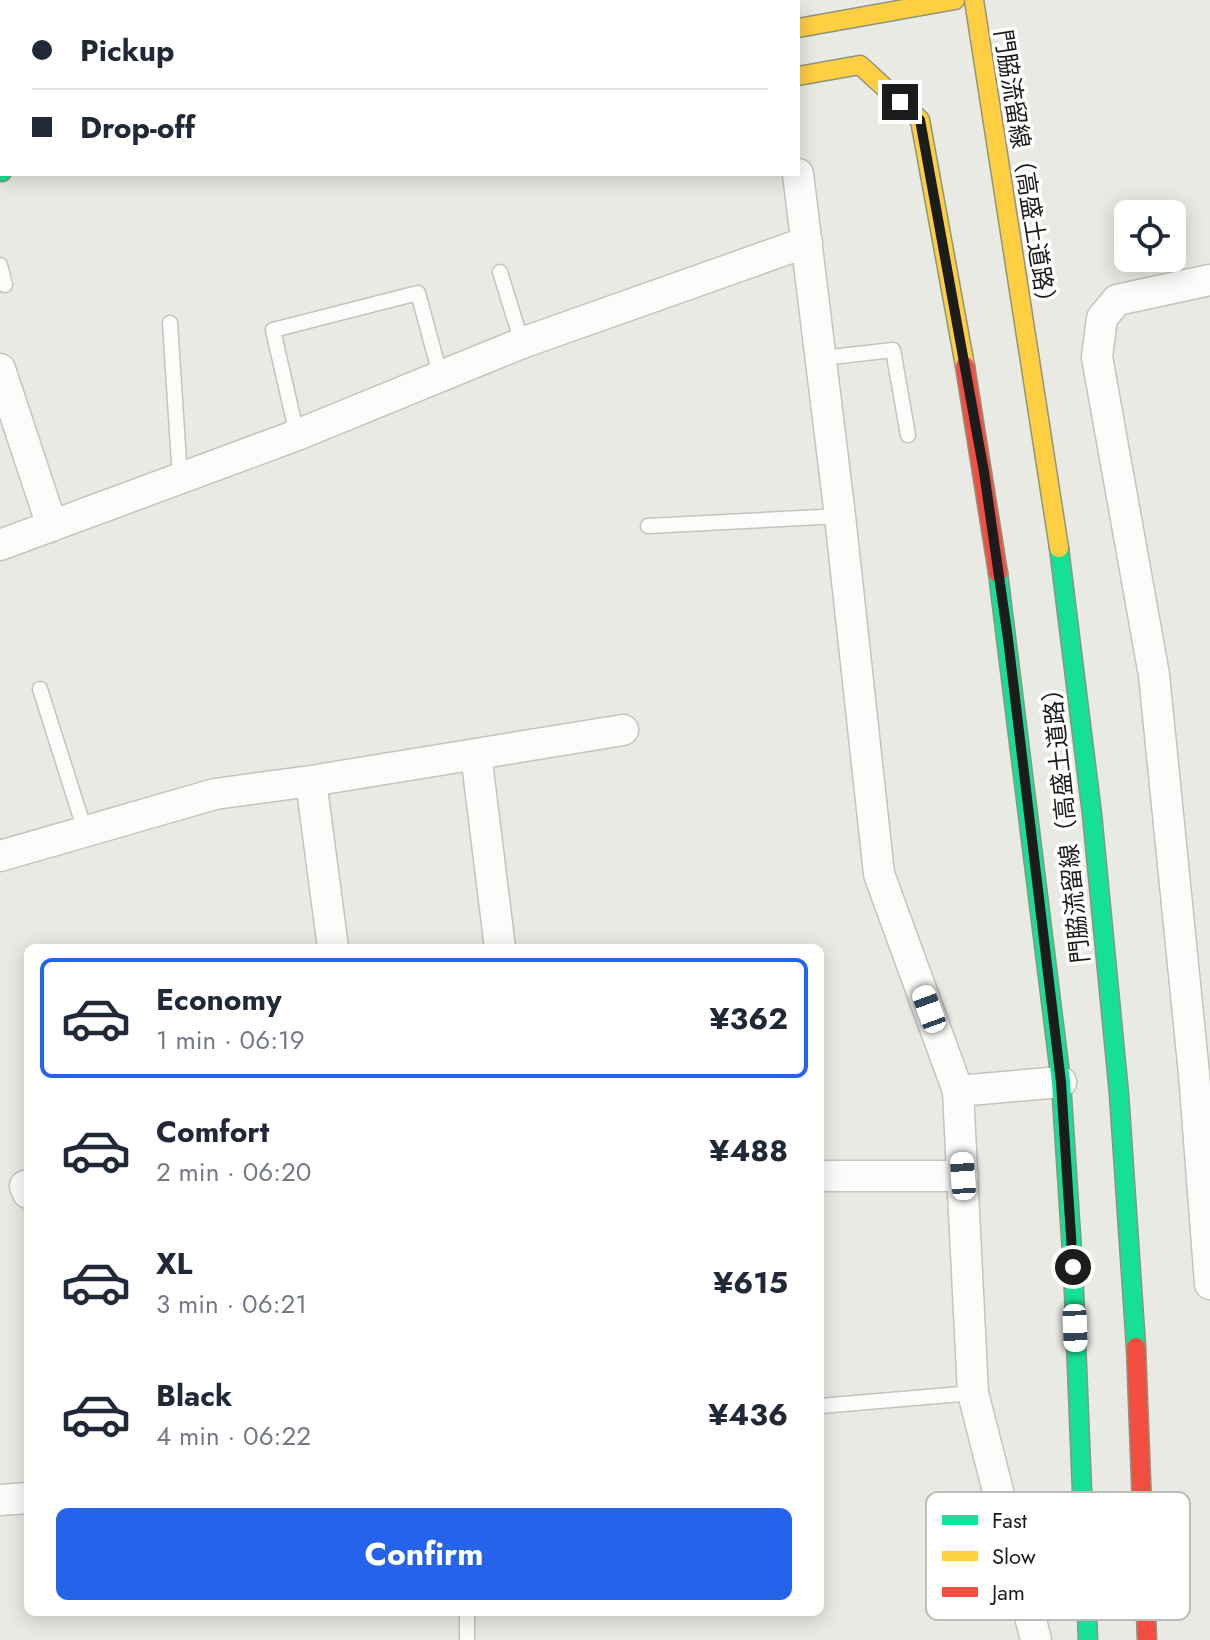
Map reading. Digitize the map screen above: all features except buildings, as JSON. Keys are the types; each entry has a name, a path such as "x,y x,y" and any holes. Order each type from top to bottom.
{"street":[{"path":"800,28 955,0"},
{"name":"門脇流留線（高盛土道路）","path":"974,0 1058,541 1092,814 1119,1094 1139,1384 1142,1492"},
{"path":"800,76 860,65 920,120 984,472 1008,639 1061,1082 1082,1492"},
{"path":"798,176 822,358 879,874 958,1091 973,1393 998,1492"},
{"path":"0,545 297,435 522,343 807,242"},
{"path":"1210,280 1117,300 1102,318 1097,357 1154,675 1202,1074 1210,1284"},
{"path":"1,378 52,526"},
{"path":"0,856 215,794 623,730"},
{"path":"476,754 500,944"},
{"path":"311,781 332,944"},
{"path":"958,1091 1061,1082"},
{"path":"824,1176 963,1176"},
{"path":"0,1500 24,1498"},
{"path":"1031,1620 1036,1640"},
{"path":"1087,1620 1088,1640"},
{"name":"門脇流留線（高盛土道路）","path":"1146,1620 1147,1640"}],"lane":[{"path":"0,265 5,285"},
{"path":"500,272 522,343"},
{"path":"297,435 273,330 418,293 441,378"},
{"path":"170,323 180,478"},
{"path":"822,358 893,350 908,435"},
{"path":"648,526 840,516"},
{"path":"40,689 85,831"},
{"path":"824,1406 973,1393"},
{"path":"467,1616 467,1640"}],"traffic: fast":[{"path":"1059,548 1092,814 1119,1094 1136,1347"},
{"path":"998,573 1061,1082 1073,1267 1082,1492"},
{"path":"1087,1620 1088,1640"}],"traffic: slow":[{"path":"800,28 955,0"},
{"path":"974,0 1059,548"},
{"path":"800,76 860,65 920,120 965,366"}],"traffic: jam":[{"path":"965,366 998,573"},
{"path":"1136,1347 1141,1492"},
{"path":"1146,1620 1147,1640"}],"route":[{"path":"900,102 920,120 984,472 1008,639 1061,1082 1073,1267"}]}
